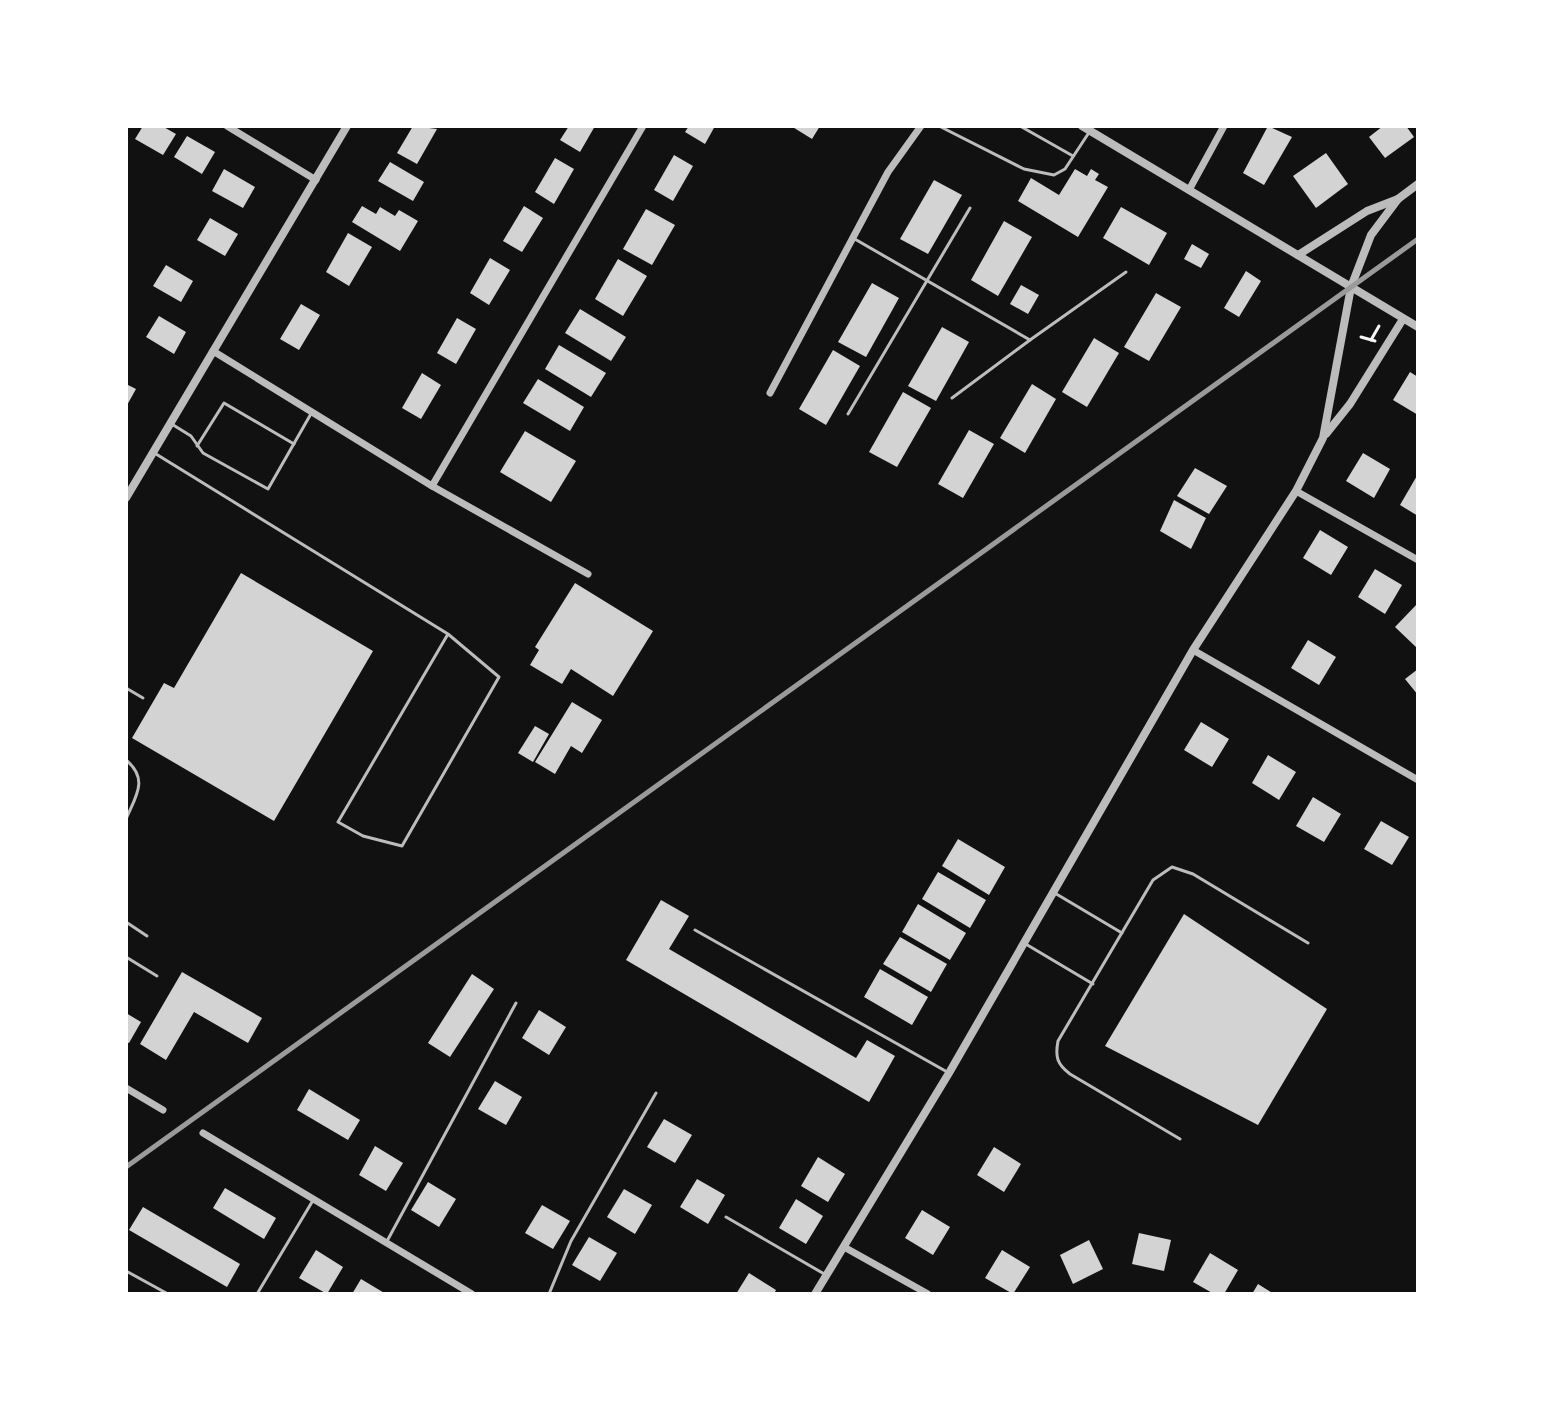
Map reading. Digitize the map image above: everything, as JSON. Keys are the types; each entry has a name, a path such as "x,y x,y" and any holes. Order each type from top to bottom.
{"street":[{"path":"227,126 316,180"},
{"path":"126,498 347,126"},
{"path":"432,486 643,126"},
{"path":"770,393 888,172 921,126"},
{"path":"1189,190 1224,126"},
{"path":"1086,128 1418,327"},
{"path":"1298,255 1367,211 1398,199 1418,184"},
{"path":"1323,438 1351,287 1371,235 1398,199"},
{"path":"815,1294 949,1073 1193,650 1296,491 1323,438 1350,404 1403,319"},
{"path":"213,351 432,486 588,574"},
{"path":"1296,491 1418,560"},
{"path":"1193,650 1418,780"},
{"path":"126,1088 163,1110"},
{"path":"203,1133 472,1294"},
{"path":"844,1247 928,1294"}],"lane":[{"path":"939,126 1024,169 1054,175 1065,169 1086,128"},
{"path":"1020,126 1073,156"},
{"path":"848,414 970,208"},
{"path":"853,238 1030,340"},
{"path":"952,398 1126,272"},
{"path":"197,446 224,403 294,444"},
{"path":"170,423 191,436 203,453 268,489 312,412"},
{"path":"153,452 186,476 448,634 499,677 402,846 363,836 338,822 448,634"},
{"path":"126,688 143,698"},
{"path":"126,760 139,772 141,783 126,819"},
{"path":"1180,1139 1059,1066 1056,1054 1058,1041 1153,880 1163,869 1172,867 1193,874 1308,943"},
{"path":"1053,892 1122,933"},
{"path":"126,922 147,936"},
{"path":"695,930 949,1073"},
{"path":"1024,943 1093,984"},
{"path":"126,957 157,976"},
{"path":"386,1243 516,1003"},
{"path":"549,1294 571,1241 656,1093"},
{"path":"257,1294 314,1199"},
{"path":"726,1217 826,1275"},
{"path":"126,1271 168,1294"}],"path":[{"path":"1371,340 1379,326"},
{"path":"1361,337 1379,342"}],"building":[{"path":"143,126 162,126 176,134 163,155 135,139"},
{"path":"413,126 437,129 417,164 397,153"},
{"path":"569,126 595,126 580,152 560,140"},
{"path":"689,126 715,126 705,144 685,132"},
{"path":"791,126 820,126 812,139"},
{"path":"1268,126 1292,137 1264,185 1243,173"},
{"path":"1383,126 1406,126 1414,137 1385,158 1369,137"},
{"path":"187,136 215,152 202,174 174,157"},
{"path":"1326,153 1348,184 1316,208 1293,176"},
{"path":"674,155 693,166 673,201 654,190"},
{"path":"555,158 574,169 554,204 535,192"},
{"path":"390,162 424,182 413,201 378,181"},
{"path":"224,169 255,187 243,208 212,191"},
{"path":"1075,169 1087,176 1091,169 1099,174 1095,180 1108,187 1078,237 1018,201 1031,178 1059,195"},
{"path":"934,180 962,195 928,254 900,239"},
{"path":"362,206 376,214 380,207 395,216 399,210 418,221 400,251 352,222"},
{"path":"524,206 543,218 522,252 503,241"},
{"path":"1121,207 1167,233 1149,265 1103,238"},
{"path":"646,209 675,225 652,265 623,249"},
{"path":"210,218 238,234 225,256 197,240"},
{"path":"1004,221 1032,237 998,296 971,280"},
{"path":"348,233 372,247 349,286 326,272"},
{"path":"1192,244 1209,254 1201,268 1184,259"},
{"path":"490,258 510,270 489,305 470,293"},
{"path":"618,259 647,276 623,316 595,299"},
{"path":"166,265 193,281 181,302 153,286"},
{"path":"1246,271 1261,281 1239,317 1224,308"},
{"path":"872,283 899,298 866,357 838,342"},
{"path":"1021,285 1039,295 1028,314 1010,304"},
{"path":"1156,293 1181,307 1149,361 1124,347"},
{"path":"301,304 320,315 299,350 280,339"},
{"path":"580,309 626,337 611,361 565,333"},
{"path":"159,316 186,332 174,354 146,337"},
{"path":"457,318 476,329 456,364 437,353"},
{"path":"942,327 969,342 936,401 908,386"},
{"path":"1094,338 1119,353 1087,407 1062,392"},
{"path":"559,345 606,373 591,397 545,369"},
{"path":"833,350 860,366 826,425 799,409"},
{"path":"1410,372 1418,377 1418,415 1393,400"},
{"path":"422,373 441,385 421,419 402,408"},
{"path":"538,379 584,407 570,431 523,403"},
{"path":"126,384 136,389 126,407"},
{"path":"1032,384 1056,399 1025,453 1000,438"},
{"path":"903,392 931,408 897,467 869,452"},
{"path":"969,430 994,444 963,498 938,484"},
{"path":"525,431 576,461 551,502 500,472"},
{"path":"1363,453 1390,469 1374,498 1346,481"},
{"path":"1195,468 1227,486 1209,514 1177,496"},
{"path":"1418,474 1418,516 1400,505"},
{"path":"1174,500 1206,518 1191,549 1160,531"},
{"path":"1320,530 1348,547 1331,575 1303,558"},
{"path":"1375,569 1402,585 1385,614 1358,597"},
{"path":"241,573 373,651 274,821 132,738 164,683 174,688"},
{"path":"575,583 653,631 613,696 571,669 562,684 530,665 539,650 535,647"},
{"path":"1418,603 1418,649 1395,627"},
{"path":"1308,640 1336,657 1319,685 1291,668"},
{"path":"1418,669 1418,695 1405,679"},
{"path":"572,702 602,720 582,753 571,746 555,774 535,762"},
{"path":"1201,722 1229,739 1212,767 1184,750"},
{"path":"535,726 549,734 533,762 518,753"},
{"path":"1268,755 1296,772 1279,800 1252,783"},
{"path":"1313,797 1341,814 1324,842 1296,826"},
{"path":"1381,821 1409,837 1392,865 1364,849"},
{"path":"958,839 1005,867 989,895 942,866"},
{"path":"938,872 986,900 970,928 922,899"},
{"path":"661,900 689,916 669,949 856,1058 867,1040 895,1056 869,1102 626,960"},
{"path":"918,904 966,933 950,960 902,932"},
{"path":"1184,914 1327,1009 1258,1125 1105,1046"},
{"path":"900,937 947,964 931,992 883,964"},
{"path":"880,969 928,997 912,1025 864,997"},
{"path":"182,972 262,1018 248,1043 194,1012 166,1060 140,1044"},
{"path":"472,974 494,989 450,1057 428,1043"},
{"path":"539,1010 566,1027 549,1055 522,1038"},
{"path":"126,1013 141,1022 129,1043 126,1042"},
{"path":"495,1081 522,1097 506,1125 478,1109"},
{"path":"309,1089 360,1120 348,1140 297,1110"},
{"path":"664,1119 692,1135 675,1163 647,1147"},
{"path":"375,1146 403,1163 386,1191 359,1175"},
{"path":"994,1147 1021,1164 1004,1192 977,1175"},
{"path":"818,1157 845,1174 828,1202 801,1186"},
{"path":"697,1179 725,1195 708,1224 680,1207"},
{"path":"428,1182 456,1199 439,1227 411,1210"},
{"path":"225,1188 276,1218 264,1239 213,1208"},
{"path":"624,1189 652,1205 635,1234 607,1217"},
{"path":"796,1199 823,1216 806,1244 779,1228"},
{"path":"542,1205 570,1221 553,1249 525,1233"},
{"path":"143,1207 240,1264 227,1287 129,1230"},
{"path":"922,1210 950,1227 933,1255 905,1238"},
{"path":"1139,1233 1171,1240 1164,1271 1132,1264"},
{"path":"589,1237 617,1253 600,1281 572,1265"},
{"path":"1089,1240 1103,1269 1073,1284 1060,1255"},
{"path":"316,1250 343,1267 327,1294 299,1278"},
{"path":"1002,1250 1030,1267 1013,1294 985,1278"},
{"path":"1210,1253 1238,1270 1224,1294 1214,1294 1193,1282"},
{"path":"749,1273 776,1290 774,1294 736,1294"},
{"path":"361,1279 386,1294 352,1294"},
{"path":"1258,1284 1274,1294 1252,1294"}],"railway":[{"path":"126,1167 1418,239"}]}
